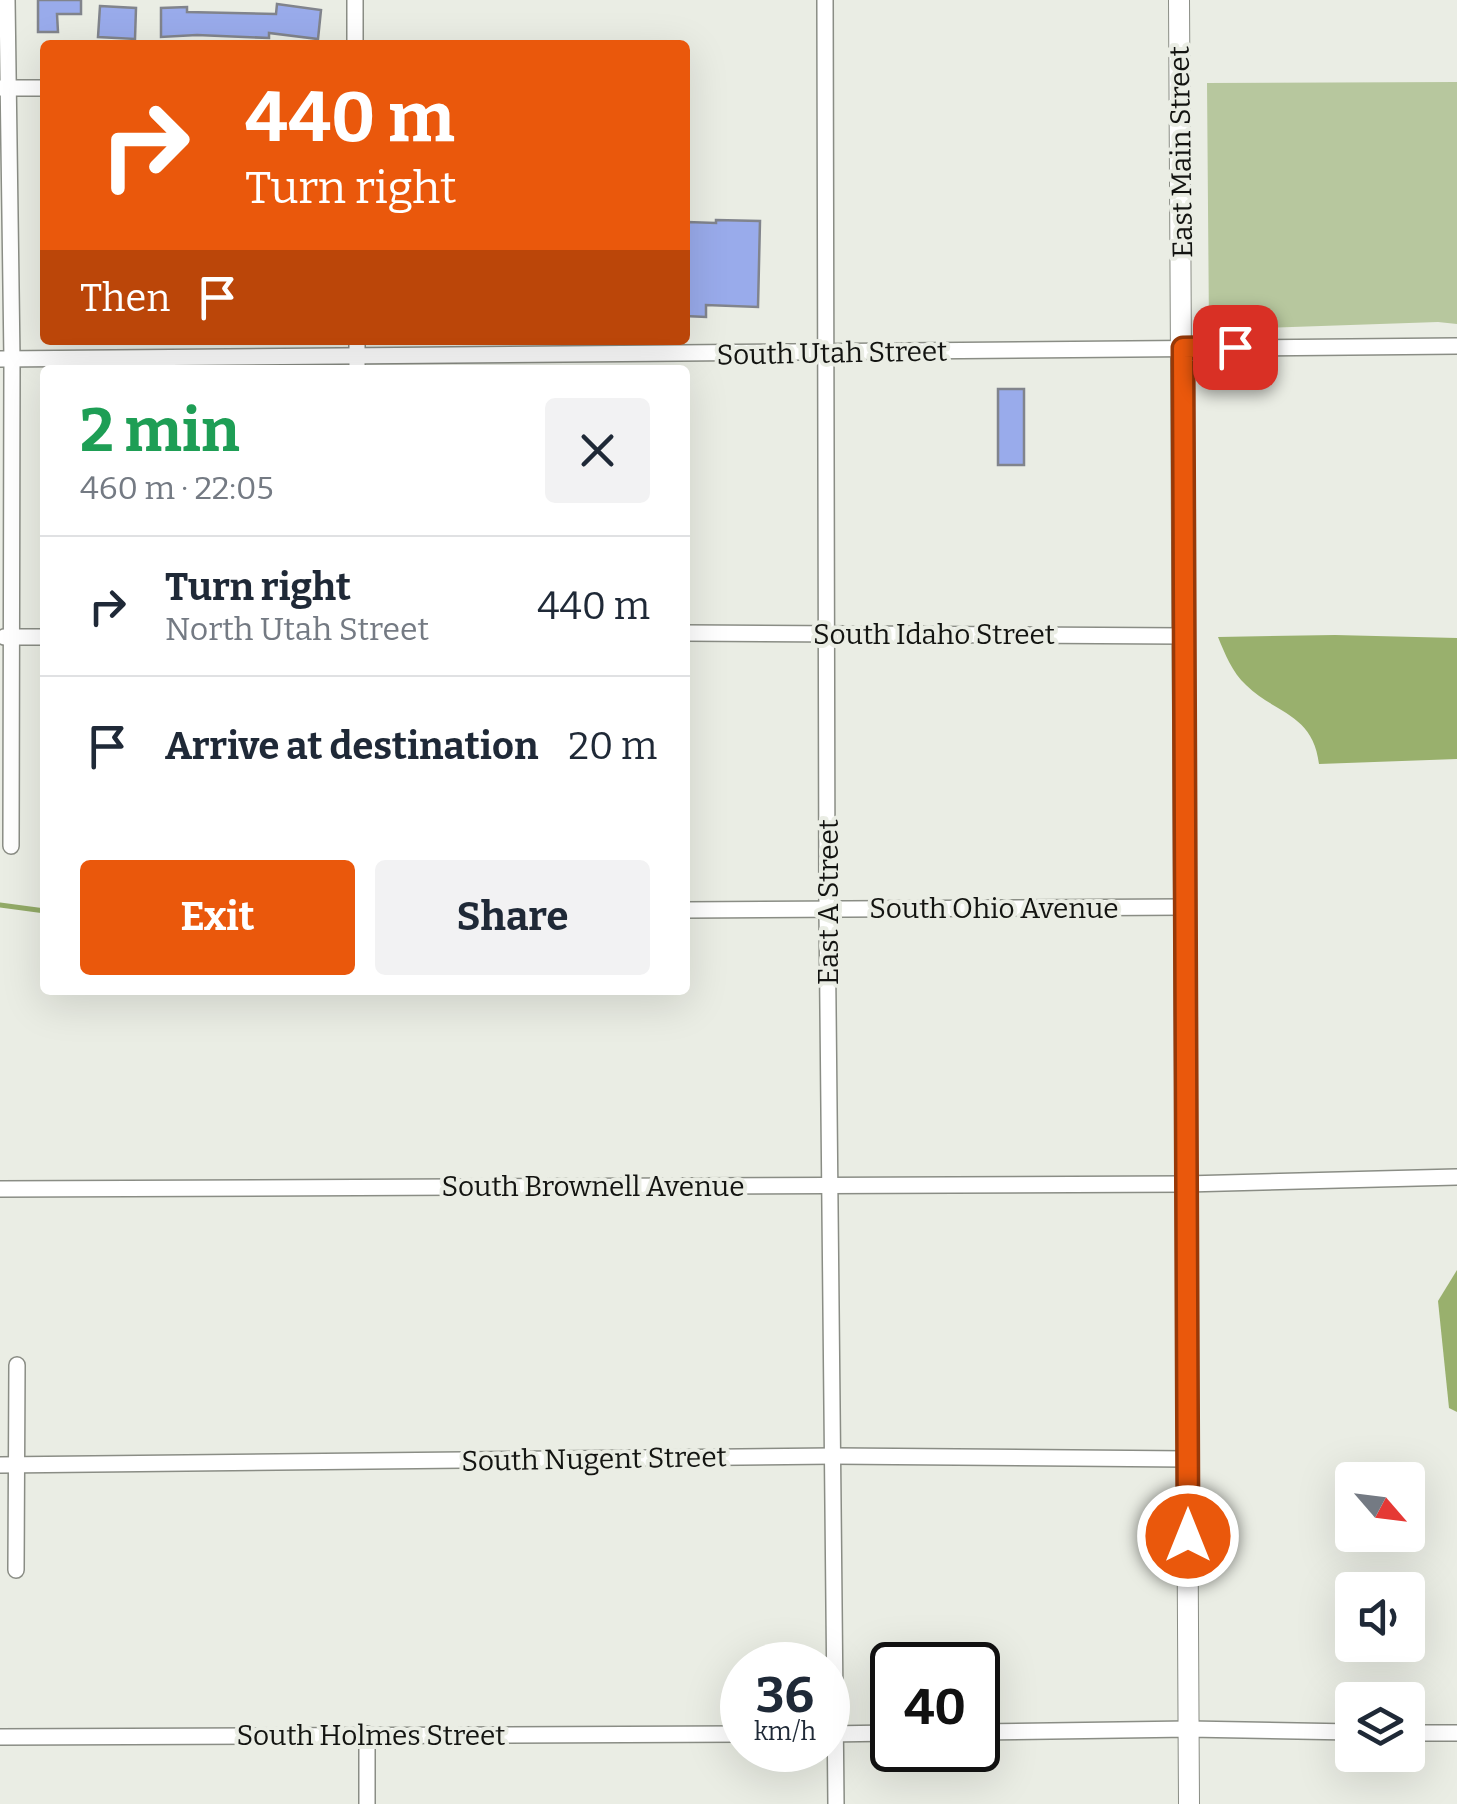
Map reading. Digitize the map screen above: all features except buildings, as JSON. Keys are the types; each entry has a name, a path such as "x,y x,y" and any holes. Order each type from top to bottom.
{"street":[{"path":"7,0 5,637 12,846"},
{"path":"355,0 355,40"},
{"name":"East A Street","path":"825,0 832,1642"},
{"name":"East Main Street","path":"1179,0 1189,1804"},
{"path":"4,88 40,88"},
{"name":"South Utah Street","path":"6,359 1457,346"},
{"name":"South Idaho Street","path":"690,634 1183,636"},
{"path":"5,637 40,637"},
{"name":"South Ohio Avenue","path":"690,910 1184,907"},
{"name":"South Brownell Avenue","path":"0,1189 1186,1184 1457,1177"},
{"path":"16,1570 8,1465 17,1366"},
{"name":"South Nugent Street","path":"8,1465 834,1456 1187,1459"},
{"path":"1000,1732 1335,1732"},
{"path":"1425,1732 1457,1733"},
{"path":"367,1734 368,1804"},
{"name":"South Holmes Street","path":"0,1737 720,1734"},
{"name":"East A Street","path":"834,1772 836,1804"}],"green space":[{"path":"1457,82 1457,324 1209,330 1207,83"},
{"path":"1218,637 1457,638 1457,759 1319,764 1309,734 1241,680"},
{"path":"1457,1270 1457,1412 1449,1408 1438,1301"}],"waterway":[{"path":"0,905 40,910"}],"route":[{"path":"1188,1536 1183,348 1235,347"}]}
